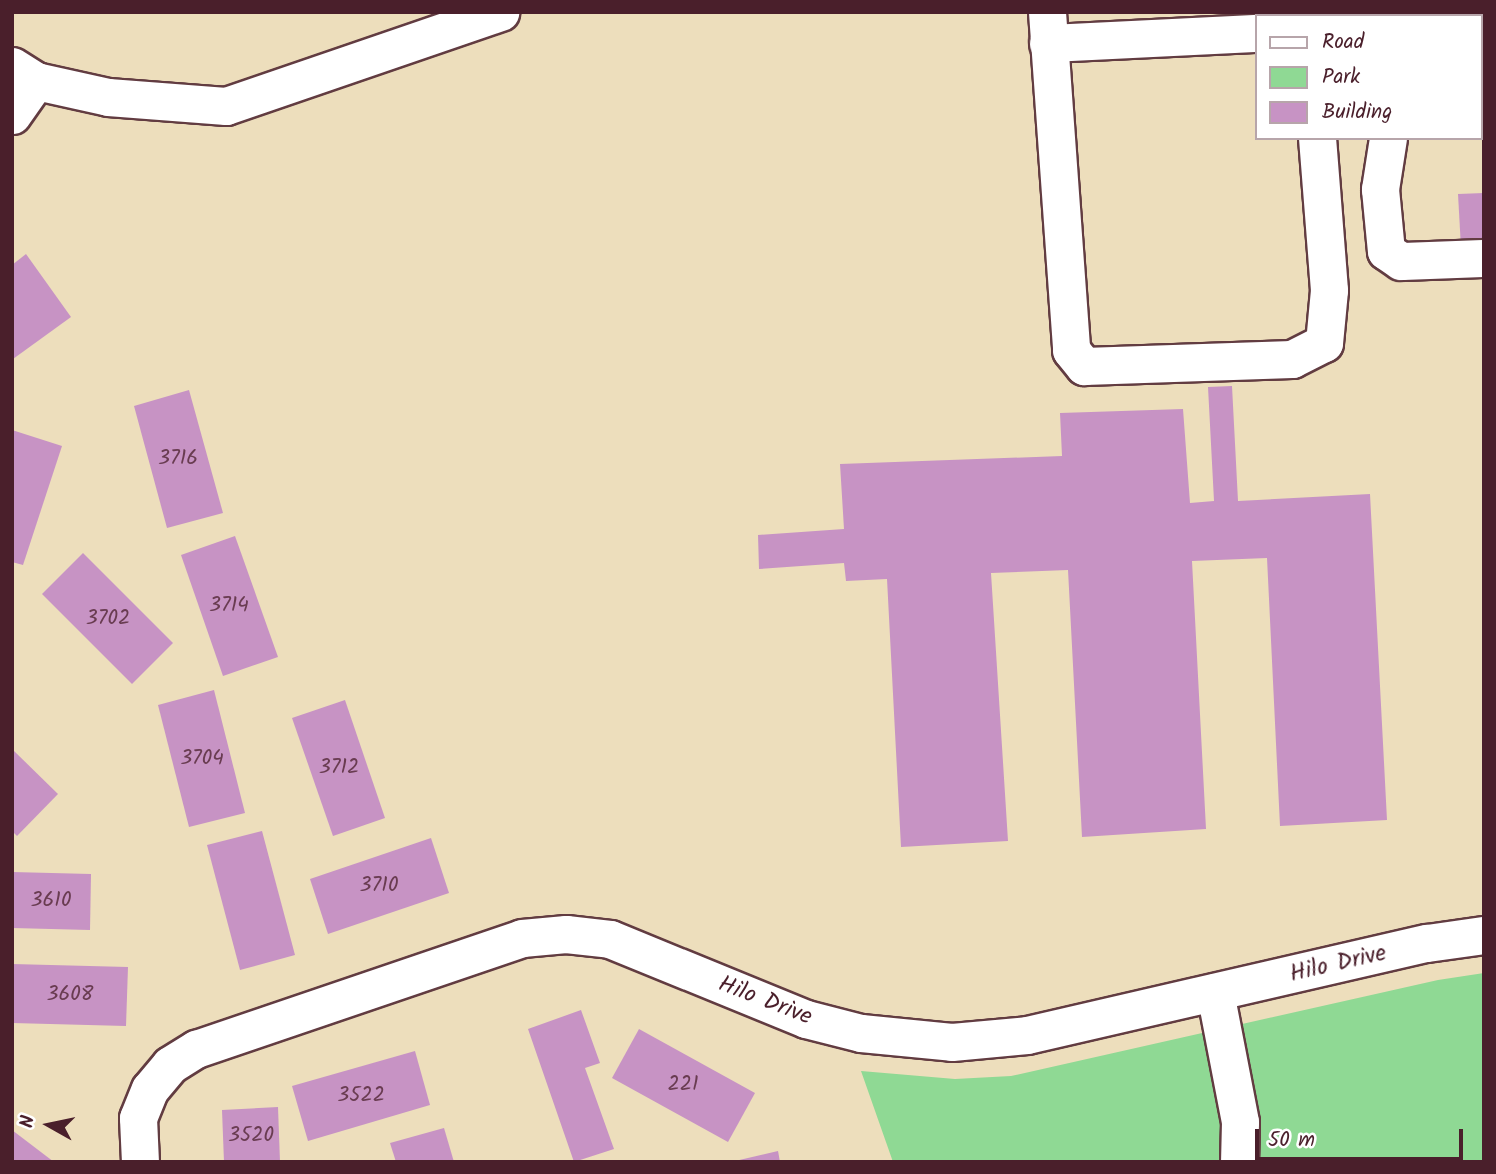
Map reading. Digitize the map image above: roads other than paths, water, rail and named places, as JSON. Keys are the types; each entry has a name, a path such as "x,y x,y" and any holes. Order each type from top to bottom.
{"street":[{"path":"1236,12 1254,30"},
{"path":"12,116 24,74 166,104 226,106 496,13"},
{"path":"1254,32 1048,28 1071,350 1084,366 1292,359 1324,343 1329,290 1317,140"},
{"path":"1388,144 1380,189 1384,243 1393,259 1484,258"},
{"name":"Hilo Drive","path":"140,1162 138,1118 150,1089 170,1065 196,1049 522,938 566,934 610,939 806,1019 861,1033 952,1042 1027,1035 1427,943 1484,935"},
{"path":"1214,992 1240,1122 1239,1162"}]}
